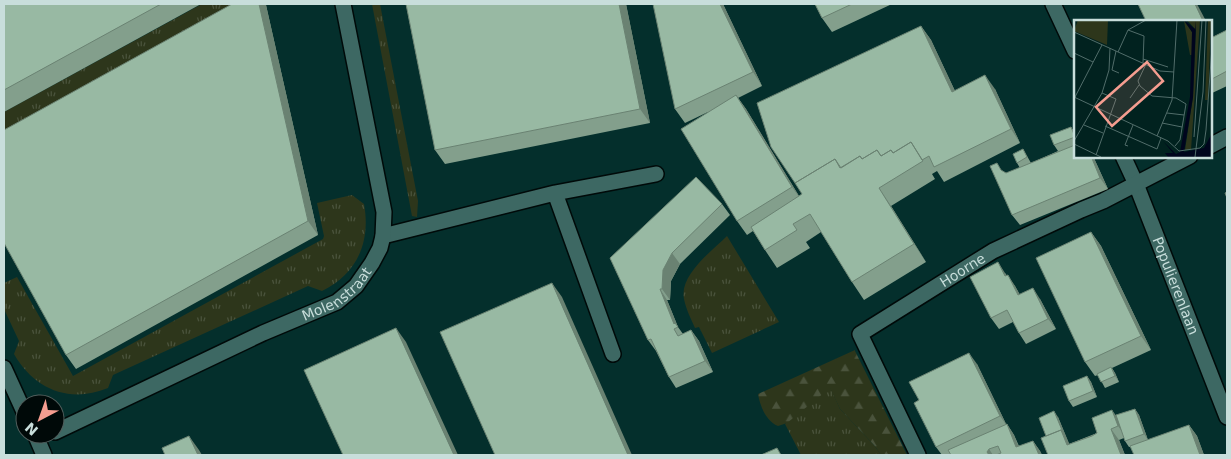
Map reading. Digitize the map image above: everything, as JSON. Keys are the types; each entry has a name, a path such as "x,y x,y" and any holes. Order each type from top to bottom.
{"street":[{"name":"Molenstraat","path":"65,427 263,333 337,302 356,286 372,263 380,248 383,236 384,212 343,4"},
{"path":"1053,4 1074,49"},
{"path":"1211,145 1227,137"},
{"name":"Populierenlaan","path":"1124,158 1136,184 1227,417"},
{"name":"Hoorne","path":"918,455 860,334 993,251 1103,201 1186,158"},
{"path":"383,236 555,193 656,174"},
{"path":"555,193 613,354"},
{"path":"4,368 16,394"}],"shaded area":[{"path":"4,4 1227,4 1227,455 4,455"}],"green space":[{"path":"202,4 266,4 4,149 4,112"},
{"path":"372,4 380,4 418,201 417,217 412,216"},
{"path":"352,195 364,204 366,218 363,244 353,266 344,276 322,291 308,286 113,375 108,388 94,393 66,394 54,390 32,376 14,354 19,341 4,309 4,283 17,277 73,376 323,239 317,203"},
{"path":"727,236 779,322 712,353 699,327 695,328 687,310 684,290 691,272"},
{"path":"855,350 907,455 881,455 840,409 830,388 787,423 778,426 770,421 764,413 758,394"},
{"path":"830,387 840,409 881,455 801,455 785,424"}],"building":[{"path":"4,4 161,4 4,90"},
{"path":"232,4 259,4 308,221 66,355 4,243 4,130"},
{"path":"406,4 619,4 640,109 435,150"},
{"path":"653,4 720,4 753,72 675,109"},
{"path":"815,4 852,4 822,18"},
{"path":"1138,4 1195,4 1203,20 1146,20"},
{"path":"921,26 952,92 985,75 1011,129 934,167 929,156 922,160 911,142 893,153 891,150 881,156 877,150 862,159 860,156 841,168 835,159 795,183 771,147 757,103"},
{"path":"1227,30 1227,71 1211,79 1211,38"},
{"path":"736,95 792,187 737,221 681,129"},
{"path":"1071,127 1074,137 1054,145 1050,135"},
{"path":"911,142 923,161 879,188 914,244 852,282 810,214 793,224 797,230 765,250 751,227 802,194 795,183 835,159 840,168 860,156 862,159 877,150 881,156 891,150 893,153"},
{"path":"1074,145 1074,158 1092,158 1100,178 1012,215 990,166 997,163 1001,170 1006,173"},
{"path":"1023,149 1027,157 1017,163 1013,154"},
{"path":"696,177 722,204 672,253 663,270 662,289 660,289 674,324 678,327 674,329 678,336 691,330 705,361 669,377 651,339 648,340 610,258"},
{"path":"1091,232 1141,336 1085,362 1036,258"},
{"path":"998,262 1005,276 1008,275 1018,295 1033,288 1048,319 1019,333 1007,310 991,318 970,277"},
{"path":"552,283 628,455 495,455 440,332"},
{"path":"396,328 454,455 343,455 304,370"},
{"path":"969,353 1000,416 936,447 914,403 919,400 909,382"},
{"path":"1111,367 1115,376 1101,382 1097,374"},
{"path":"1087,376 1093,391 1069,401 1063,386"},
{"path":"1135,409 1144,434 1125,441 1116,415"},
{"path":"1112,410 1118,426 1111,429 1121,455 1048,455 1041,438 1061,430 1067,445 1092,436 1097,433 1092,418"},
{"path":"1054,411 1064,435 1061,430 1046,436 1039,418"},
{"path":"1007,424 1016,447 1033,441 1039,455 996,455 1001,453 998,446 989,449 987,452 989,455 951,455 948,450"},
{"path":"1189,425 1200,455 1134,455 1130,446"},
{"path":"189,436 198,455 165,455 162,448"},
{"path":"777,448 781,455 761,455"}]}
